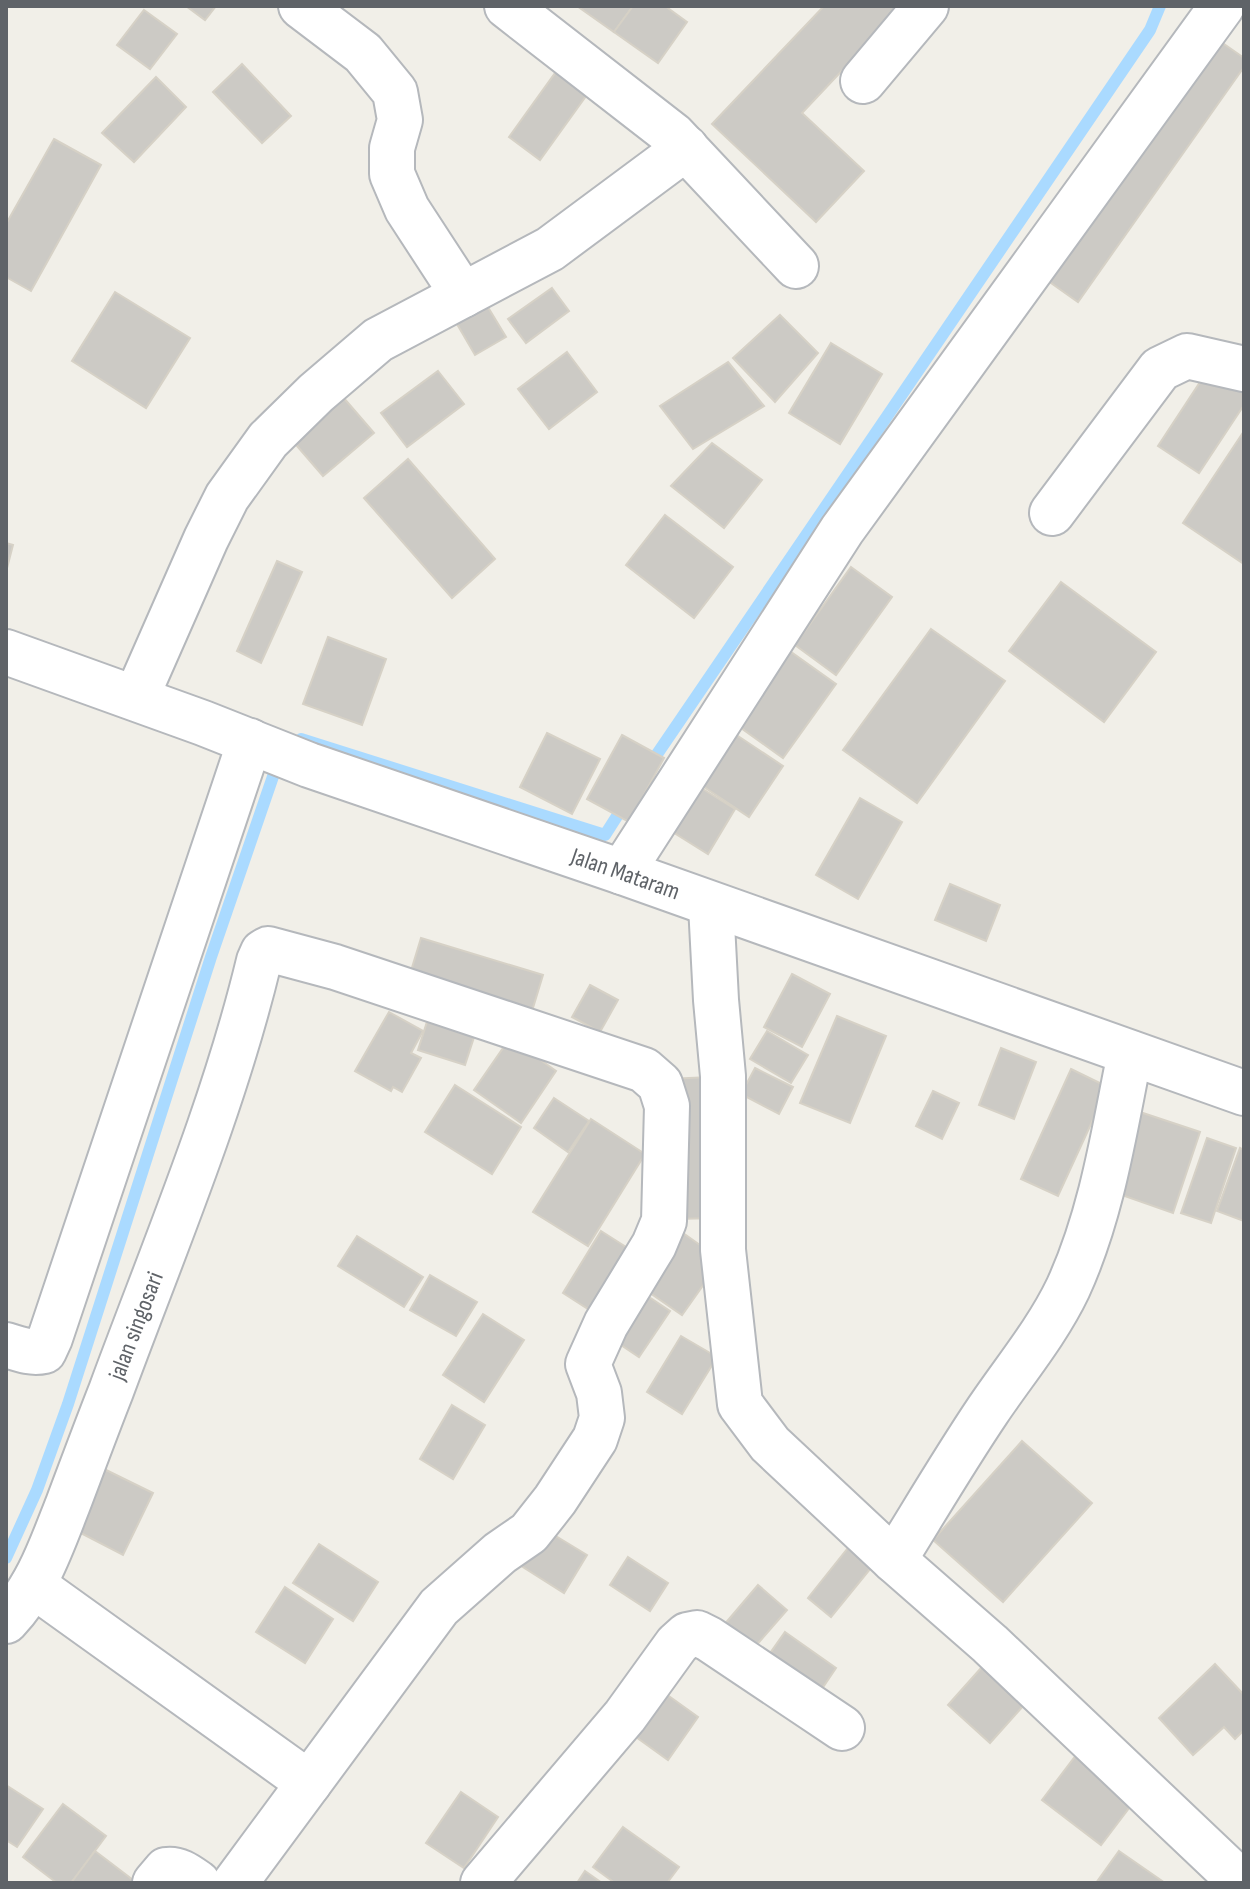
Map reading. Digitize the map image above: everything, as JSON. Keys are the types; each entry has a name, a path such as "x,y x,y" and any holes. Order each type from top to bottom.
{"street":[{"path":"301,6 363,53 395,92 400,120 392,148 392,174 407,209 463,295"},
{"path":"507,6 673,135 796,266"},
{"path":"863,81 926,6"},
{"path":"622,872 842,530 1226,12"},
{"path":"136,698 227,497 268,440 316,393 378,340 550,249 686,148"},
{"path":"1052,513 1160,369 1187,356 1244,369"},
{"name":"Jalan Mataram","path":"6,652 272,750 1244,1093"},
{"path":"6,1345 31,1353 40,1352 44,1351 50,1338 272,750"},
{"path":"711,905 723,1076 723,1250 740,1404 770,1444 894,1560 990,1644 1242,1883"},
{"name":"jalan singosari","path":"6,1621 40,1575 89,1448 209,1127 245,1021 263,952 268,949 335,967 644,1070 660,1084 667,1106 664,1221 654,1245 606,1324 588,1364 599,1393 602,1418 595,1439 529,1533 500,1553 439,1607 309,1783"},
{"path":"894,1560 986,1412 1040,1336 1067,1289 1105,1177 1130,1053"},
{"path":"33,1585 309,1783 235,1883"},
{"path":"483,1883 625,1716 677,1644 687,1635 697,1633 709,1639 842,1728"},
{"path":"155,1883 166,1870 173,1869 198,1883"}],"building":[{"path":"186,6 216,6 205,20"},
{"path":"577,6 633,6 614,32"},
{"path":"633,6 665,6 687,22 658,63 614,32"},
{"path":"824,6 903,6 802,113 864,171 816,222 712,124"},
{"path":"144,10 177,34 150,69 117,45"},
{"path":"1214,37 1244,58 1244,67 1078,302 1044,278"},
{"path":"563,62 594,85 540,160 509,137"},
{"path":"242,64 291,116 262,143 213,92"},
{"path":"156,77 186,107 134,162 102,133"},
{"path":"54,139 101,165 31,291 6,277 6,224"},
{"path":"552,288 569,311 526,343 508,319"},
{"path":"115,292 190,338 146,408 72,361"},
{"path":"480,294 506,337 475,355 450,312"},
{"path":"780,315 818,353 775,402 733,358"},
{"path":"831,343 882,374 840,444 789,413"},
{"path":"567,352 597,392 549,429 518,389"},
{"path":"728,362 764,406 693,449 660,406"},
{"path":"1210,367 1244,389 1244,405 1199,473 1158,446"},
{"path":"438,371 464,404 407,447 381,413"},
{"path":"336,389 374,433 323,476 285,432"},
{"path":"1244,431 1244,564 1183,523"},
{"path":"712,443 762,480 724,528 671,486"},
{"path":"408,459 495,559 452,598 364,498"},
{"path":"665,515 733,567 694,618 626,565"},
{"path":"6,543 13,545 6,572"},
{"path":"277,561 302,572 261,663 237,651"},
{"path":"851,567 892,597 836,675 795,645"},
{"path":"1061,582 1156,652 1104,722 1009,651"},
{"path":"931,629 1005,681 917,803 843,750"},
{"path":"328,637 386,659 362,725 303,704"},
{"path":"787,649 836,684 783,758 734,723"},
{"path":"729,730 783,766 749,817 695,781"},
{"path":"547,733 600,759 572,814 520,787"},
{"path":"622,735 664,758 629,822 587,799"},
{"path":"698,786 735,809 708,854 671,831"},
{"path":"860,798 902,822 858,899 816,875"},
{"path":"950,884 1000,905 986,941 935,920"},
{"path":"421,938 543,975 529,1021 407,984"},
{"path":"792,974 830,994 802,1047 764,1027"},
{"path":"590,985 618,1000 600,1032 572,1017"},
{"path":"432,1006 479,1022 465,1065 418,1050"},
{"path":"389,1012 423,1031 411,1053 421,1058 402,1092 393,1087 391,1091 355,1071"},
{"path":"837,1016 886,1036 850,1123 800,1103"},
{"path":"767,1031 808,1055 791,1083 750,1059"},
{"path":"510,1038 556,1071 521,1123 474,1090"},
{"path":"1001,1048 1036,1062 1014,1119 979,1105"},
{"path":"755,1068 793,1087 779,1114 741,1094"},
{"path":"1071,1069 1108,1087 1058,1196 1021,1179"},
{"path":"710,1077 718,1218 674,1219 668,1079"},
{"path":"455,1085 521,1127 492,1174 425,1132"},
{"path":"933,1091 959,1103 942,1139 916,1126"},
{"path":"554,1098 589,1121 568,1152 534,1128"},
{"path":"1140,1112 1200,1132 1173,1213 1113,1192"},
{"path":"591,1119 645,1154 588,1246 533,1212"},
{"path":"1207,1138 1236,1148 1211,1223 1181,1213"},
{"path":"1240,1148 1244,1150 1244,1221 1217,1211"},
{"path":"676,1228 721,1260 682,1315 637,1284"},
{"path":"601,1231 637,1254 599,1316 563,1293"},
{"path":"357,1236 423,1277 404,1307 338,1266"},
{"path":"430,1275 477,1302 456,1336 410,1310"},
{"path":"634,1287 670,1311 639,1357 603,1333"},
{"path":"483,1314 524,1340 484,1402 443,1375"},
{"path":"681,1336 717,1357 682,1414 647,1392"},
{"path":"452,1405 485,1425 453,1479 420,1459"},
{"path":"1022,1441 1092,1503 1003,1602 933,1540"},
{"path":"102,1468 153,1493 123,1555 73,1529"},
{"path":"541,1527 587,1555 564,1593 518,1564"},
{"path":"856,1538 880,1557 831,1617 808,1598"},
{"path":"319,1544 378,1582 353,1621 293,1583"},
{"path":"628,1557 668,1583 650,1611 610,1585"},
{"path":"758,1585 787,1610 747,1656 718,1632"},
{"path":"285,1587 333,1619 305,1663 256,1632"},
{"path":"785,1632 836,1668 813,1702 761,1666"},
{"path":"990,1658 1032,1696 990,1743 948,1705"},
{"path":"1215,1664 1244,1695 1244,1730 1235,1739 1224,1727 1193,1755 1159,1718"},
{"path":"666,1694 698,1717 668,1760 636,1737"},
{"path":"1080,1750 1139,1795 1101,1845 1042,1800"},
{"path":"6,1785 43,1809 17,1847 6,1840"},
{"path":"461,1792 498,1817 464,1868 426,1843"},
{"path":"63,1804 106,1836 71,1883 57,1883 23,1857"},
{"path":"623,1827 679,1867 667,1883 615,1883 593,1867"},
{"path":"95,1851 133,1880 131,1883 71,1883"},
{"path":"1119,1851 1165,1883 1096,1883"},
{"path":"585,1871 602,1883 577,1883"}],"waterway":[{"path":"649,766 1150,30 1160,6"},
{"path":"301,739 605,835 626,802"},
{"path":"6,1558 37,1490 68,1404 211,957 279,759"}]}
